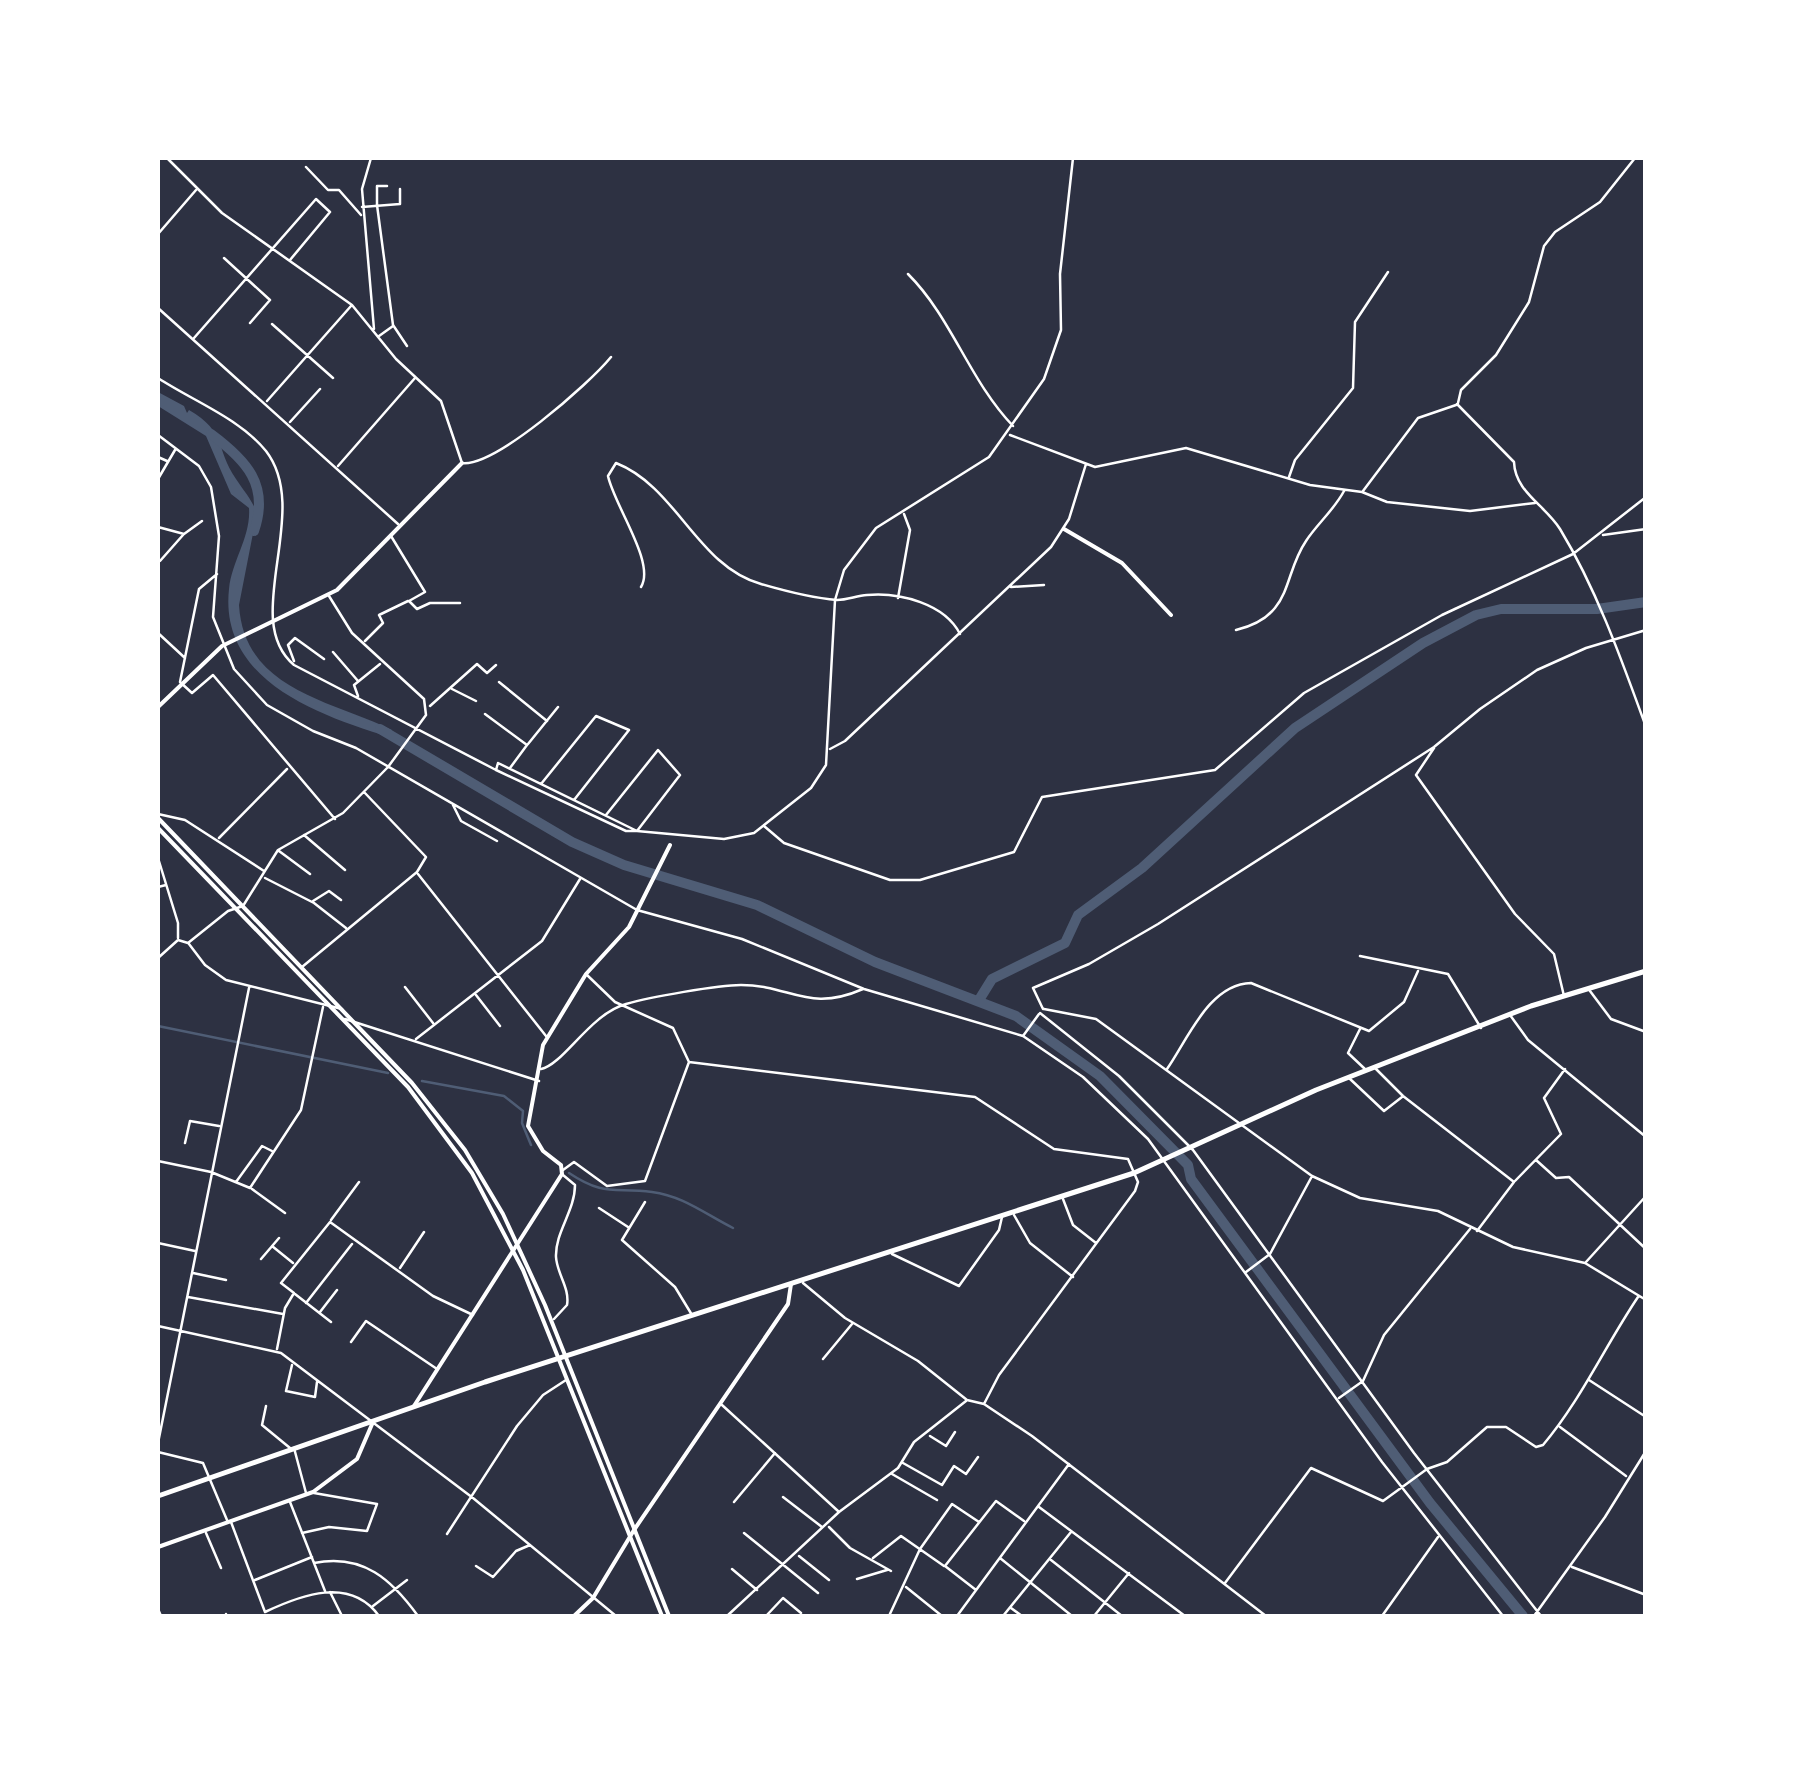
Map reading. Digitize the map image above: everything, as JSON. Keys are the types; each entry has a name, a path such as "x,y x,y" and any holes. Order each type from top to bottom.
{"main road":[{"path":"158,707 180,682 224,645 329,596 462,462"},
{"path":"1064,529 1122,563 1171,616"},
{"path":"158,816 449,1126 518,1244 552,1321 666,1616"},
{"path":"158,828 342,1018 444,1132 488,1198 514,1250 666,1616"},
{"path":"414,1406 562,1172 528,1126 547,1038 586,974 624,934 670,845"},
{"path":"158,1496 414,1406 1134,1173 1366,1071 1510,1015 1646,971"},
{"path":"574,1616 594,1598 634,1530 788,1304 790,1284"},
{"path":"158,1548 309,1493 357,1459 373,1421"}],"street":[{"path":"167,158 197,190 352,305 448,414 462,462 490,459 586,385 611,357"},
{"path":"370,158 363,176 362,207 373,330"},
{"path":"158,378 249,434 277,471 284,519 274,622 276,641 295,665 616,828 676,837 737,838 764,826 818,779 829,750 835,600 844,570 856,549 876,528 980,464 1009,435 1059,344 1064,308 1060,274 1073,158"},
{"path":"1458,404 1461,390 1496,355 1528,302 1544,246 1555,232 1600,202 1635,158"},
{"path":"306,167 328,190 339,190 363,215"},
{"path":"387,186 377,186 377,205 394,325 407,346"},
{"path":"362,207 400,204 400,188"},
{"path":"158,234 197,190"},
{"path":"193,340 316,199 330,212 290,260"},
{"path":"224,258 270,300 250,323"},
{"path":"1288,478 1295,460 1354,388 1355,322 1388,272"},
{"path":"908,274 945,322 975,380 1014,427"},
{"path":"265,403 352,305"},
{"path":"158,308 400,525"},
{"path":"272,324 333,378"},
{"path":"378,337 394,325"},
{"path":"338,467 416,376"},
{"path":"288,423 320,389"},
{"path":"1362,492 1418,418 1458,404"},
{"path":"1458,404 1514,462 1515,474 1534,503"},
{"path":"1009,435 1086,464 1108,466 1186,448 1288,478 1362,492 1387,502 1470,511 1534,503 1545,508 1614,642 1646,727"},
{"path":"158,436 199,466 211,487 218,524 218,574 212,610 240,679 267,704 390,764 581,878 639,907 763,946 864,989 1024,1035 1108,1099 1166,1161 1438,1536 1503,1616"},
{"path":"158,478 176,449"},
{"path":"158,457 168,462"},
{"path":"640,586 647,576 646,566 630,537 627,514 610,490 608,472 616,463 676,511 731,572 765,585 835,600 870,595 928,604 949,614 960,634"},
{"path":"829,750 845,741 1011,587 1064,529 1086,464"},
{"path":"1236,630 1254,624 1280,602 1305,542 1345,490"},
{"path":"764,826 784,843 896,881 920,880 1004,857 1018,848 1042,797 1192,777 1215,770 1304,692 1442,615 1572,554 1646,497"},
{"path":"898,600 910,530 903,512"},
{"path":"160,561 202,520"},
{"path":"158,528 184,534"},
{"path":"1598,536 1646,529"},
{"path":"363,643 384,623 379,615 425,592 390,534"},
{"path":"218,574 199,589 180,682 192,693 213,675 288,768 336,819"},
{"path":"1011,587 1044,585"},
{"path":"329,596 363,643 428,706"},
{"path":"409,600 418,609 430,603 460,603"},
{"path":"1646,630 1586,648 1537,670 1480,708 1434,747 1158,924 1089,964 1032,988 1041,1011 1119,1076 1191,1150 1538,1615 1646,1450"},
{"path":"158,633 186,658"},
{"path":"295,665 288,645 296,638 324,659"},
{"path":"333,652 358,682"},
{"path":"358,697 352,688 381,663"},
{"path":"188,943 243,906 265,878 278,850 336,819 390,764 419,727 428,706 477,664 487,673 496,665"},
{"path":"500,682 547,721"},
{"path":"452,689 476,702"},
{"path":"510,769 558,707"},
{"path":"486,714 527,745"},
{"path":"540,785 596,716 628,730 572,801"},
{"path":"1434,747 1416,775 1516,914 1554,954 1564,996"},
{"path":"605,816 658,750 680,775 637,831"},
{"path":"496,770 498,763 637,831"},
{"path":"218,839 288,768"},
{"path":"302,967 417,872 426,858 363,791"},
{"path":"452,803 461,822 497,842"},
{"path":"158,816 185,820 266,872"},
{"path":"302,834 344,870"},
{"path":"670,845 676,837"},
{"path":"278,850 310,874"},
{"path":"158,858 168,884 178,940"},
{"path":"417,872 547,1038"},
{"path":"265,878 311,902 348,929"},
{"path":"416,1040 542,941 581,878"},
{"path":"158,887 168,884"},
{"path":"311,902 329,891 340,900"},
{"path":"178,940 188,943 216,974 249,988 323,1008 342,1009"},
{"path":"158,958 178,940"},
{"path":"1360,956 1418,971 1448,974 1481,1028"},
{"path":"1165,1071 1210,1002 1241,983 1250,982 1369,1031 1404,1002 1418,971"},
{"path":"552,1321 567,1305 556,1260 558,1242 575,1204 575,1185 562,1172 574,1162 608,1186 644,1182 689,1062 673,1028 621,1006 586,974"},
{"path":"406,986 434,1024"},
{"path":"540,1069 548,1068 584,1028 621,1006 720,986 762,986 809,1001 864,989"},
{"path":"158,1443 249,988"},
{"path":"1589,990 1611,1019 1646,1032"},
{"path":"475,994 500,1026"},
{"path":"250,1188 301,1110 323,1008"},
{"path":"1024,1035 1041,1011"},
{"path":"1041,1011 1096,1019 1312,1176 1360,1198 1438,1211 1512,1247 1584,1263 1646,1300"},
{"path":"1510,1015 1528,1040 1646,1137"},
{"path":"342,1018 539,1081"},
{"path":"1360,1028 1348,1053 1366,1071"},
{"path":"689,1062 975,1097 1054,1149 1120,1155 1134,1173 1138,1188 999,1375 984,1404"},
{"path":"1375,1068 1403,1096 1514,1182"},
{"path":"1476,1232 1514,1182 1561,1134 1544,1098 1565,1068"},
{"path":"1349,1078 1384,1111 1403,1096"},
{"path":"185,1143 190,1121 221,1126"},
{"path":"236,1182 262,1146 274,1152"},
{"path":"1536,1160 1556,1178 1569,1177 1646,1249"},
{"path":"158,1161 211,1172 236,1182 285,1213"},
{"path":"1244,1272 1269,1255 1312,1176"},
{"path":"331,1322 282,1283 359,1182"},
{"path":"1062,1196 1073,1225 1097,1244"},
{"path":"1584,1263 1646,1196"},
{"path":"645,1202 622,1240 675,1287 693,1316"},
{"path":"600,1208 630,1228"},
{"path":"1013,1212 1030,1243 1074,1278"},
{"path":"890,1252 928,1275 959,1286 999,1230 1003,1216"},
{"path":"330,1222 433,1296 473,1315"},
{"path":"1338,1398 1363,1381 1384,1335 1471,1227"},
{"path":"398,1270 424,1232"},
{"path":"261,1259 279,1238"},
{"path":"306,1302 353,1242"},
{"path":"158,1243 196,1251"},
{"path":"272,1246 294,1264"},
{"path":"192,1273 226,1280"},
{"path":"802,1281 854,1323 918,1360 968,1400 984,1404 1070,1463 1266,1616"},
{"path":"319,1313 338,1290"},
{"path":"276,1351 284,1314 294,1293"},
{"path":"1225,1583 1311,1468 1383,1500 1427,1468 1447,1462 1486,1426 1506,1427 1536,1447 1559,1426 1639,1295"},
{"path":"187,1296 284,1314"},
{"path":"351,1342 366,1321 438,1370"},
{"path":"823,1358 854,1323"},
{"path":"158,1326 276,1351 473,1498 616,1616"},
{"path":"292,1362 286,1390 315,1398 318,1380"},
{"path":"1588,1379 1646,1416"},
{"path":"447,1534 524,1417 543,1395 566,1380"},
{"path":"727,1616 736,1615 839,1512 891,1474 914,1442 929,1435 968,1400"},
{"path":"721,1404 839,1512"},
{"path":"266,1406 262,1425 293,1448 309,1493 377,1504 367,1531 329,1528 302,1532"},
{"path":"1559,1426 1627,1476"},
{"path":"929,1435 946,1446 955,1432"},
{"path":"158,1452 203,1463 265,1614 297,1597 327,1591 372,1607 379,1616"},
{"path":"734,1502 776,1452"},
{"path":"901,1462 942,1485 954,1466 966,1474 978,1457"},
{"path":"957,1616 1070,1463"},
{"path":"891,1474 936,1500"},
{"path":"783,1497 850,1548 890,1570 858,1579"},
{"path":"290,1500 313,1560 342,1616"},
{"path":"945,1566 996,1501 1025,1522"},
{"path":"889,1616 920,1549 952,1504 979,1522"},
{"path":"1037,1505 1185,1616"},
{"path":"205,1530 222,1568"},
{"path":"1004,1616 1072,1531"},
{"path":"744,1532 818,1593"},
{"path":"873,1558 901,1536 976,1590"},
{"path":"1382,1616 1438,1536"},
{"path":"476,1566 493,1577 516,1552 532,1545"},
{"path":"798,1555 829,1580"},
{"path":"999,1558 1072,1616"},
{"path":"1050,1559 1122,1616"},
{"path":"254,1580 313,1560 347,1560 376,1570 397,1588 418,1616"},
{"path":"1571,1567 1646,1595"},
{"path":"732,1569 758,1591"},
{"path":"1094,1616 1130,1572"},
{"path":"372,1607 407,1580"},
{"path":"906,1586 942,1616"},
{"path":"766,1616 783,1598 801,1613"},
{"path":"1011,1608 1022,1616"},
{"path":"158,1609 160,1616"}],"water":[{"path":"158,392 201,418 215,433 257,513 239,605 245,634 256,656 294,688 392,730 389,737 305,705 257,670 240,648 230,621 229,589 247,529 249,508 231,494 206,436 158,406"}],"waterway":[{"path":"211,434 252,475 259,500 254,531"},
{"path":"979,1000 992,979 1065,943 1078,915 1142,868 1295,728 1423,643 1476,615 1501,609 1597,609 1646,602"},
{"path":"380,729 572,842 624,865 757,905 875,962 1016,1016 1100,1076 1188,1165 1191,1179 1430,1503 1523,1616"},
{"path":"158,1026 388,1073"},
{"path":"422,1081 504,1096 523,1111 522,1123 531,1145"},
{"path":"569,1173 601,1188 674,1197 733,1228"}]}
